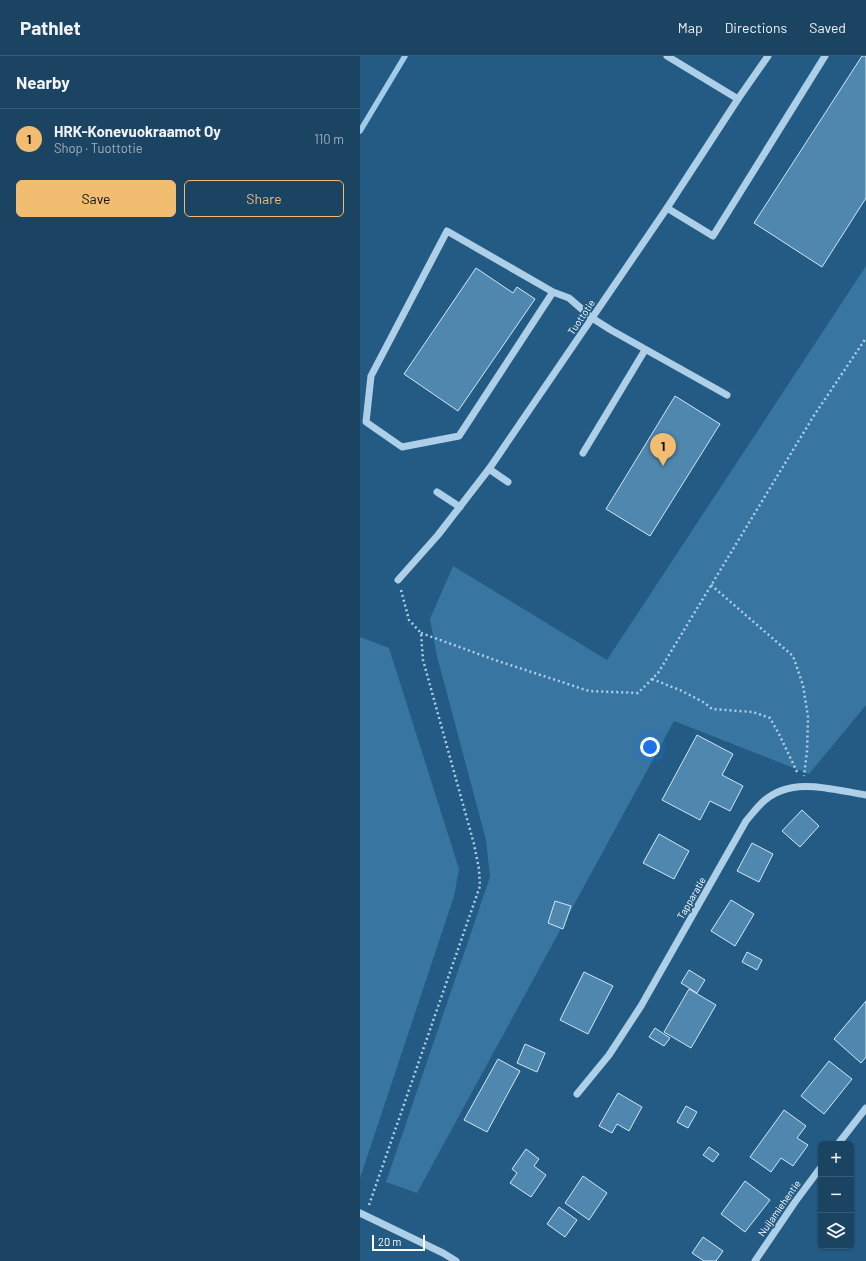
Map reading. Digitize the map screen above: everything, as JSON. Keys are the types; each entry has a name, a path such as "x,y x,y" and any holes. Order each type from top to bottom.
{"street":[{"name":"Tuottotie","path":"398,580 438,535 488,470 667,208 768,56"},
{"path":"667,208 714,236 825,56"},
{"path":"669,57 738,99"},
{"path":"553,292 459,436 402,447 366,422 372,376 447,231 553,292 569,298 592,318 645,350 727,395"},
{"path":"583,453 645,350"},
{"path":"488,470 508,482"},
{"path":"437,492 460,507"},
{"name":"Tapparatie","path":"577,1094 609,1055 641,1006 746,821 765,799 784,788 794,786 821,788 866,795"},
{"path":"840,1141 866,1108"},
{"name":"Nuijamiehentie","path":"755,1261 818,1171"},
{"path":"363,1214 456,1261"}],"path":[{"path":"398,580 409,620 421,633 495,660 589,691 638,693 658,673 813,417 866,338"},
{"path":"711,585 793,656 803,685 808,717 807,752 803,786"},
{"path":"363,1214 480,886 479,869 474,844 422,660 421,633"},
{"path":"652,679 705,702 712,709 752,712 770,718 803,786"}],"shaded area":[{"path":"866,266 866,705 809,774 674,721 417,1193 386,1182 490,877 486,840 437,656 430,619 453,566 607,660"},
{"path":"360,637 389,648 459,869 454,896 360,1178"}],"building":[{"path":"862,56 866,56 866,198 822,267 754,223"},
{"path":"476,268 513,293 517,287 535,299 458,411 404,374"},
{"path":"675,396 720,424 650,536 606,509"},
{"path":"697,735 733,754 722,775 743,786 730,811 710,801 700,820 662,800"},
{"path":"802,810 819,826 800,847 782,831"},
{"path":"659,834 689,851 674,879 643,863"},
{"path":"752,843 773,854 759,882 737,871"},
{"path":"731,900 754,914 735,946 711,931"},
{"path":"555,901 571,906 563,929 548,923"},
{"path":"747,952 762,960 757,970 742,962"},
{"path":"689,970 705,980 697,993 681,983"},
{"path":"584,972 613,986 588,1034 560,1020"},
{"path":"689,989 716,1005 691,1048 664,1032"},
{"path":"866,1001 866,1057 861,1063 834,1039"},
{"path":"655,1028 670,1038 664,1046 649,1037"},
{"path":"525,1044 545,1053 537,1072 517,1063"},
{"path":"498,1059 520,1071 487,1132 464,1120"},
{"path":"829,1061 852,1079 824,1114 801,1096"},
{"path":"618,1093 642,1107 629,1131 617,1124 612,1133 599,1126"},
{"path":"686,1106 697,1112 688,1128 677,1122"},
{"path":"784,1110 806,1126 797,1138 808,1145 793,1166 781,1158 771,1172 750,1157"},
{"path":"709,1147 719,1154 713,1162 703,1155"},
{"path":"526,1149 539,1159 534,1166 546,1175 531,1197 510,1183 517,1173 512,1169"},
{"path":"583,1176 607,1193 589,1220 565,1203"},
{"path":"745,1181 770,1200 745,1232 721,1214"},
{"path":"559,1207 577,1220 565,1237 547,1224"},
{"path":"703,1237 723,1251 716,1261 704,1261 692,1253"}],"waterway":[{"path":"360,131 405,56"}],"place":[{"name":"HRK-Konevuokraamot Oy","path":"663,466"}]}
